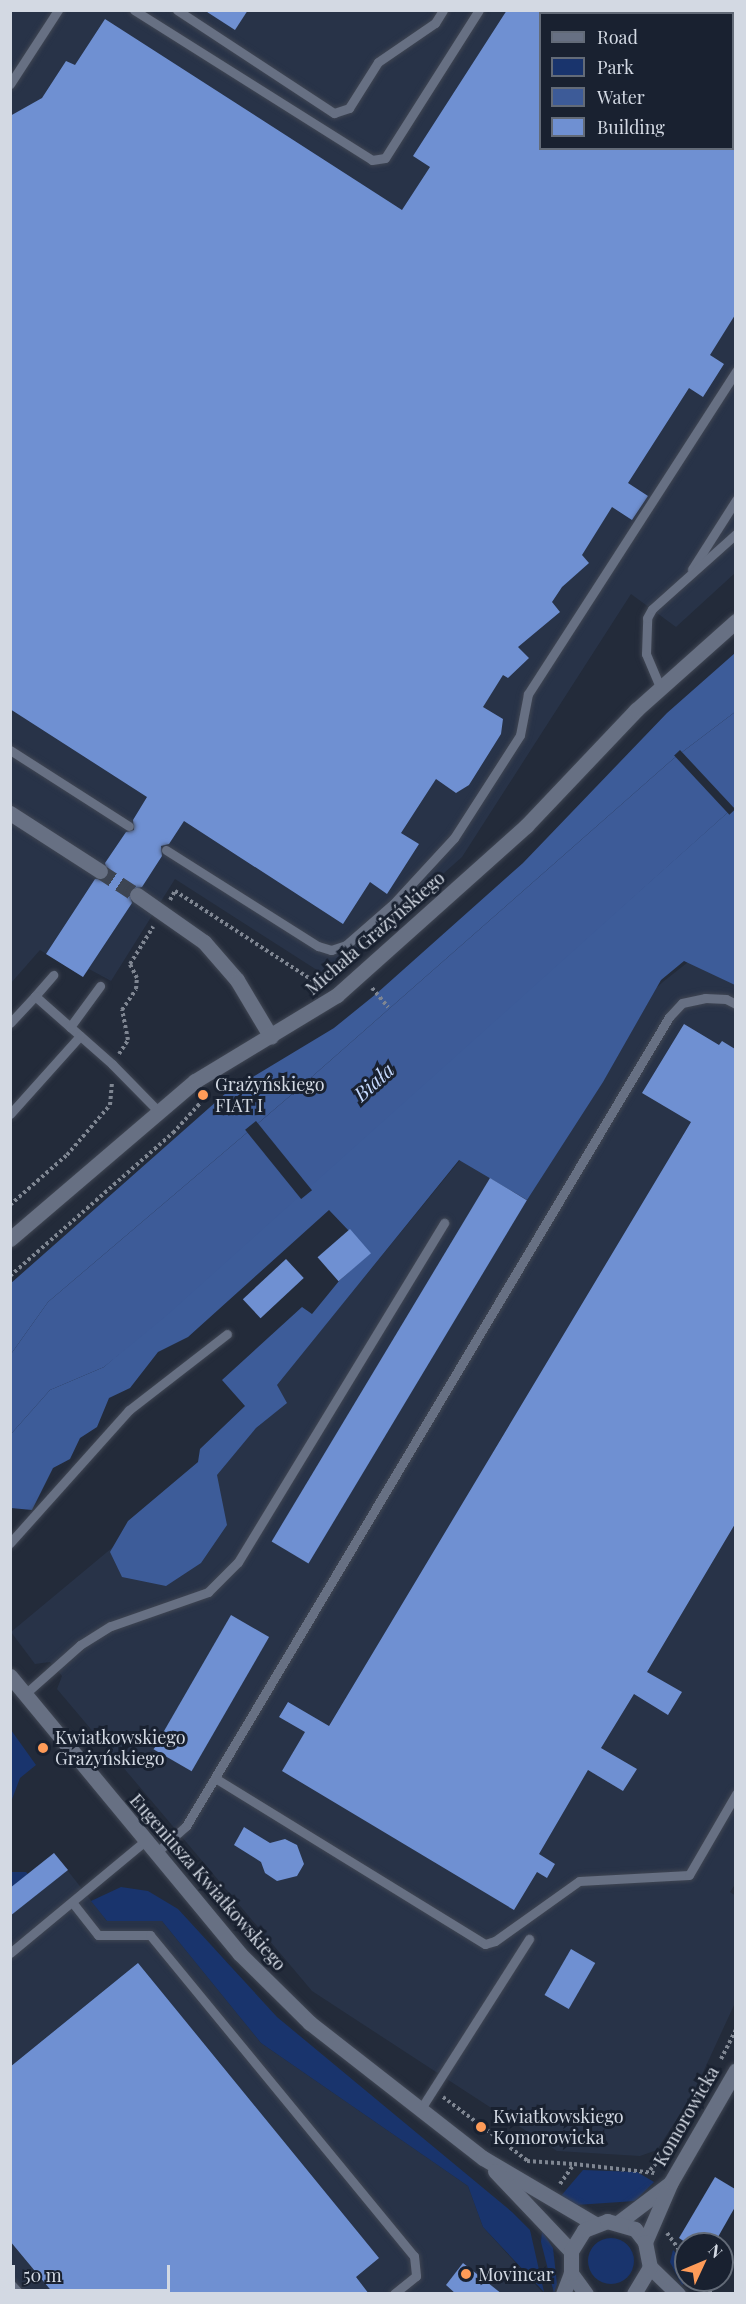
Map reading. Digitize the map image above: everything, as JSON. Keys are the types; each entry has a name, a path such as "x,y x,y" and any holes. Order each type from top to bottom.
{"street":[{"name":"Michała Grażyńskiego","path":"10,1239 157,1110 195,1081 337,995 526,826 660,687 735,621"},
{"path":"10,813 100,871"},
{"path":"137,895 204,942 237,980 271,1037"},
{"name":"Eugeniusza Kwiatkowskiego","path":"10,1676 240,1954 310,2023 483,2158 571,2251"},
{"name":"Komorowicka","path":"645,2242 671,2182 735,2070"},
{"name":"Eugeniusza Kwiatkowskiego","path":"483,2158 555,2192 595,2224"},
{"name":"Komorowicka","path":"620,2222 671,2182"},
{"path":"563,2294 571,2273 571,2251 584,2230 595,2224 620,2222 634,2229 645,2242 650,2267 678,2294"},
{"path":"634,2294 650,2267"},
{"path":"571,2273 586,2294"}],"lane":[{"path":"10,84 58,10"},
{"path":"134,10 372,160 385,158 479,10"},
{"path":"177,10 334,113 349,108 378,62 435,23 443,10"},
{"path":"166,850 318,946 331,950 346,945 393,904 454,838 520,735 528,694 735,371"},
{"path":"684,580 735,500"},
{"path":"660,687 646,654 647,618 684,580 735,534"},
{"path":"10,750 129,826"},
{"path":"10,1023 52,975"},
{"path":"70,1027 100,986"},
{"path":"35,996 112,1064 157,1110"},
{"path":"156,1853 186,1826 669,1017 682,1003 705,998 726,999 735,1004"},
{"path":"10,1114 80,1035"},
{"path":"25,1694 80,1646 111,1626 208,1592 238,1562 444,1223"},
{"path":"10,1543 129,1410 226,1335"},
{"path":"215,1778 485,1944 495,1941 579,1881 689,1875 735,1794"},
{"path":"10,1953 146,1840"},
{"path":"72,1902 98,1935 150,1935 407,2247 414,2256 416,2276 394,2294"},
{"path":"420,2110 529,1939"},
{"path":"10,2283 20,2294"}],"path":[{"path":"10,1205 67,1155 110,1105 112,1064 128,1040 122,1010 136,989 137,978 130,964 175,891 318,984 325,980"},
{"path":"372,988 388,1007"},
{"path":"433,2090 535,2167"},
{"path":"527,2161 650,2170 671,2182"},
{"path":"555,2192 574,2164"},
{"path":"551,2179 555,2192"},
{"path":"665,2230 674,2242"}],"shaded area":[{"path":"11,11 735,11 735,573 676,627 631,594 462,857 333,972 320,972 175,879 111,981 89,969 83,977 40,950 11,983"},
{"path":"735,653 735,712 673,759 290,1096 48,1302 11,1354 10,1284 226,1093 334,1028 376,994 523,863 667,713"},
{"path":"735,806 735,985 684,961 661,980 603,1082 527,1200 459,1160 277,1385 287,1403 256,1428 217,1475 227,1525 201,1563 166,1586 122,1577 110,1552 128,1521 198,1462 200,1449 245,1406 222,1380 302,1307 312,1314 339,1281 370,1253 329,1210 188,1337 158,1352 130,1388 109,1398 97,1427 80,1438 70,1459 53,1468 32,1510 11,1508 11,1434 50,1390 104,1367"},
{"path":"735,925 736,1883 730,1892 736,1896 735,2003 693,2094 657,2150 640,2156 557,2151 312,1991 57,1689 62,1676 50,1662 35,1664 11,1632 286,1403 276,1385 460,1160 664,981"},
{"path":"54,1853 107,1921 162,1921 261,2043 468,2186 483,2227 544,2294 11,2294 11,1888"}],"green space":[{"path":"11,1730 36,1765 20,1778 11,1802"},
{"path":"11,1872 26,1872 28,1874 11,1888"},
{"path":"121,1887 148,1891 178,1909 277,2017 512,2212 530,2230 544,2292 483,2227 468,2186 261,2043 162,1921 107,1921 91,1901"},
{"path":"583,2170 637,2172 654,2182 635,2201 576,2205 560,2197"},
{"path":"542,2231 553,2248 557,2284 554,2293 541,2242"},
{"path":"616,2238 628,2244 633,2252 633,2270 628,2278 620,2283 606,2284 598,2281 591,2274 588,2256 591,2248 598,2241"},
{"path":"673,2250 674,2270 670,2262"}],"water":[{"name":"Biała","path":"735,712 735,806 166,1316 104,1367 50,1390 11,1434 11,1354 48,1302 290,1096 673,759"}],"pier":[{"path":"680,750 735,809 729,815 674,755"},
{"path":"256,1121 312,1190 301,1199 245,1130"}],"building":[{"path":"204,10 248,10 235,30"},
{"path":"507,10 540,10 539,150 734,150 735,148 735,315 710,355 724,364 703,397 689,388 628,483 648,496 632,520 612,507 582,555 589,563 562,587 552,602 560,612 518,647 529,658 508,678 503,675 483,707 503,719 501,734 469,785 456,793 436,779 401,833 419,844 387,894 370,882 343,924 184,821 169,844 161,846 162,856 142,887 129,890 132,903 83,977 46,954 95,879 108,877 105,863 126,832 134,830 133,820 147,797 10,709 10,116 42,98 66,61 75,65 105,19 402,210 430,167 413,156"},
{"path":"684,1024 719,1045 722,1041 735,1049 735,1524 647,1672 682,1692 668,1715 634,1694 601,1748 637,1769 623,1791 588,1770 539,1854 555,1864 547,1878 537,1872 514,1910 282,1771 305,1732 279,1717 288,1702 329,1726 691,1122 642,1093"},
{"path":"490,1178 527,1200 308,1564 272,1541"},
{"path":"350,1229 371,1253 339,1281 318,1257"},
{"path":"286,1259 304,1278 261,1318 243,1299"},
{"path":"231,1615 269,1637 192,1771 154,1749"},
{"path":"244,1827 270,1843 285,1839 297,1845 304,1864 297,1876 277,1881 265,1873 261,1862 234,1845"},
{"path":"54,1853 68,1870 10,1916 10,1888"},
{"path":"571,1949 595,1963 569,2009 544,1995"},
{"path":"138,1963 379,2258 356,2277 369,2294 54,2294 10,2241 10,2067"},
{"path":"715,2177 735,2189 735,2207 721,2232 683,2232"},
{"name":"Movincar","path":"463,2263 502,2294 456,2294 446,2285"}],"tunnel":[{"path":"100,871 137,895"}],"place":[{"name":"Grażyńskiego FIAT I","path":"203,1095"},
{"name":"Kwiatkowskiego Grażyńskiego","path":"43,1748"},
{"name":"Kwiatkowskiego Komorowicka","path":"481,2127"},
{"name":"Movincar","path":"466,2274"}]}
